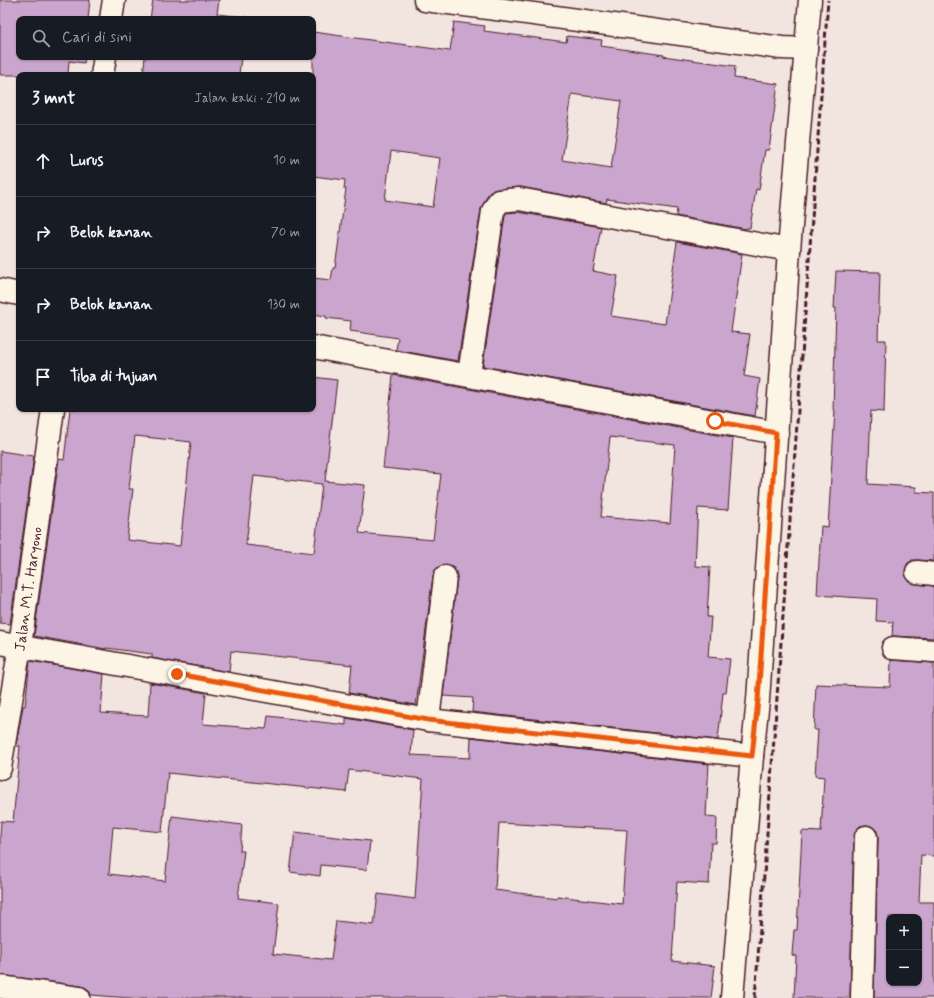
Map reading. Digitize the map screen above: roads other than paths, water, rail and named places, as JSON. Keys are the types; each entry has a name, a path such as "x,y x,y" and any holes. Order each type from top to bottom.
{"street":[{"path":"111,16 114,0"},
{"path":"425,0 782,48 806,49"},
{"path":"732,998 758,700 789,250 810,0"},
{"path":"102,72 104,60"},
{"path":"469,375 493,211 499,201 519,199 789,250"},
{"path":"0,290 16,293"},
{"path":"316,348 776,433"},
{"name":"Jalan M.T. Haryono","path":"0,768 10,644 51,412"},
{"path":"428,720 445,577"},
{"path":"10,644 428,720 752,756"},
{"path":"893,648 934,651"},
{"path":"862,998 866,837"},
{"path":"0,987 79,998"}],"railway":[{"path":"755,998 828,0"}]}
